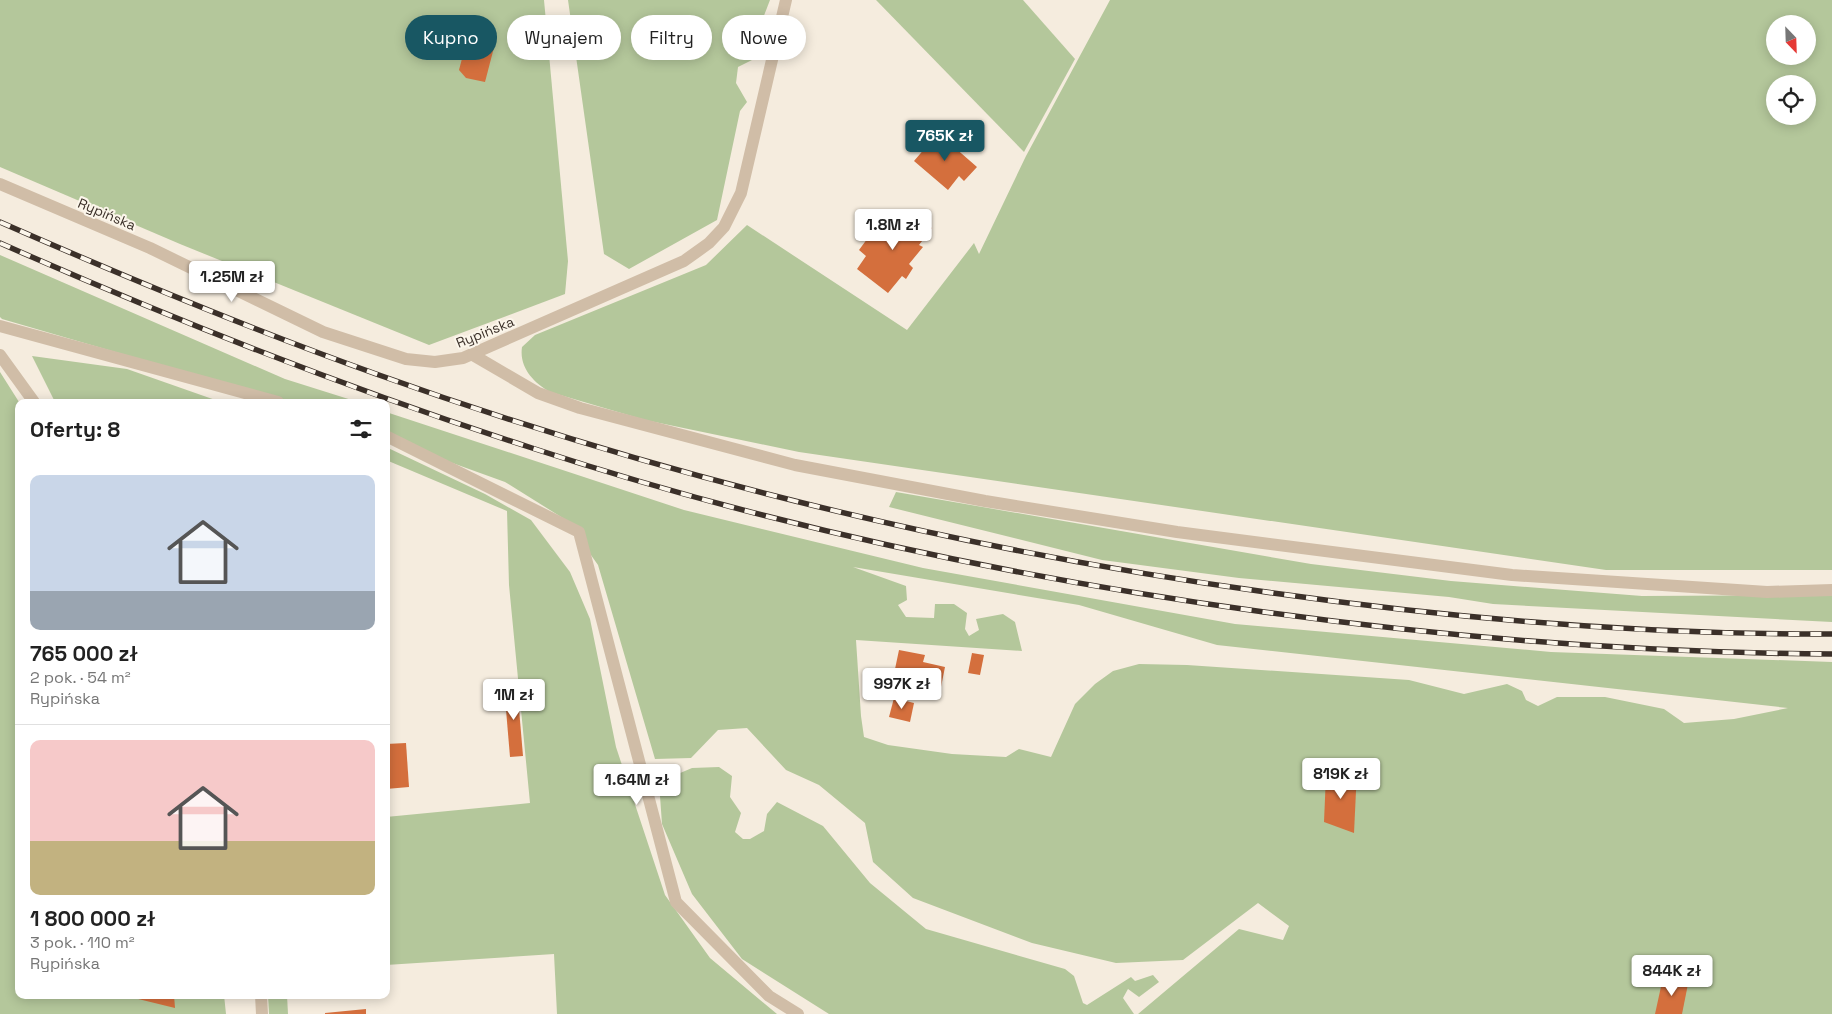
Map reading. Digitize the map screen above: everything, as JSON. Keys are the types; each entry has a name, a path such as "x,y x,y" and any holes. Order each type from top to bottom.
{"street":[{"name":"Rypińska","path":"0,184 150,248 323,332 406,359 444,362 472,355 684,261 718,235 730,219 741,193 786,0"},
{"path":"0,326 267,399"},
{"path":"0,354 32,399"},
{"path":"472,355 538,393 580,408 795,465 985,500 1177,532 1512,575 1767,592 1832,590"},
{"path":"390,438 579,532 676,902 769,996 798,1014"},
{"path":"260,999 262,1014"}],"green space":[{"path":"0,0 544,0 545,15 507,15 507,60 550,60 568,261 565,294 429,345 180,244 0,167"},
{"path":"568,0 770,0 764,15 722,15 722,60 752,60 738,67 736,83 747,102 740,111 717,220 629,269 604,254 577,60 621,60 621,15 570,15"},
{"path":"876,0 1023,0 1075,59 1024,152"},
{"path":"1110,0 1832,0 1832,570 1606,570 799,452 645,420 550,392 533,379 523,361 522,347 535,335 706,265 747,225 907,330 974,243 979,254 1026,156"},
{"path":"0,255 285,379 348,399 277,399 0,317"},
{"path":"32,356 127,369 212,399 54,399"},
{"path":"0,372 17,399 15,399 15,999 224,999 226,1014 0,1014"},
{"path":"390,413 684,510 923,568 1235,624 1551,652 1832,662 1832,1014 1138,1014 1239,929 1283,940 1289,926 1258,903 1183,960 1116,963 1032,943 913,898 873,862 865,823 819,785 786,770 747,728 718,730 691,758 655,759 598,565 566,520 505,482 390,440","holes":["853,567 1079,605 1217,645 1788,708 1734,719 1684,723 1664,709 1605,697 1557,697 1538,706 1526,700 1522,691 1507,684 1464,694 1409,680 1187,665 1139,664 1113,671 1095,684 1075,704 1051,757 1019,749 1006,757 952,754 888,745 864,737 856,640 1022,651 1015,622 1003,614 976,619 979,630 969,636 965,629 967,613 954,604 935,604 934,618 906,617 898,605 907,600 906,586"]},
{"path":"390,449 485,494 531,520 570,572 590,619 616,747 665,895 710,958 777,1014 557,1014 554,954 390,965 390,817 530,803 509,585 507,511 390,462"},
{"path":"896,492 1311,564 1451,581 1642,596 1832,595 1832,622 1493,604 1449,597 1239,578 1102,560 889,507"},
{"path":"719,767 732,776 730,797 741,813 735,832 743,839 750,839 764,831 767,814 777,802 823,826 870,883 926,929 1065,969 1074,976 1083,1003 1087,1005 1131,977 1135,981 1153,975 1159,982 1139,997 1128,989 1123,998 1134,1014 829,1014 742,959 692,894 662,824 659,782 692,768"},
{"path":"268,999 287,999 288,1014 269,1014"}],"building":[{"path":"462,60 491,60 485,82 466,78 459,70"},
{"path":"938,133 977,167 964,181 959,176 948,190 914,161"},
{"path":"906,209 932,228 919,245 923,247 909,264 913,268 906,279 902,276 888,293 857,269 866,256 859,250 873,231 880,237 891,224 893,226"},
{"path":"899,650 925,655 923,662 945,667 941,687 919,682 918,689 892,684 893,679 886,677 888,668 895,669"},
{"path":"972,653 984,655 980,675 968,673"},
{"path":"517,685 523,756 510,757 504,686"},
{"path":"894,698 914,703 910,722 889,717"},
{"path":"406,743 409,787 390,789 390,744"},
{"path":"1357,770 1354,833 1324,822 1326,775"},
{"path":"1689,979 1682,1014 1655,1014 1662,982"},
{"path":"138,999 174,999 175,1008"},
{"path":"366,1009 366,1014 325,1014 325,1013"}],"railway":[{"path":"0,222 235,321 379,375 488,413 709,479 933,533 1045,556 1159,576 1412,611 1552,624 1692,632 1832,634"},
{"path":"0,243 65,272 263,353 389,399"},
{"path":"390,399 532,448 712,502 894,546 1078,583 1264,612 1476,636 1690,651 1832,654"}]}
